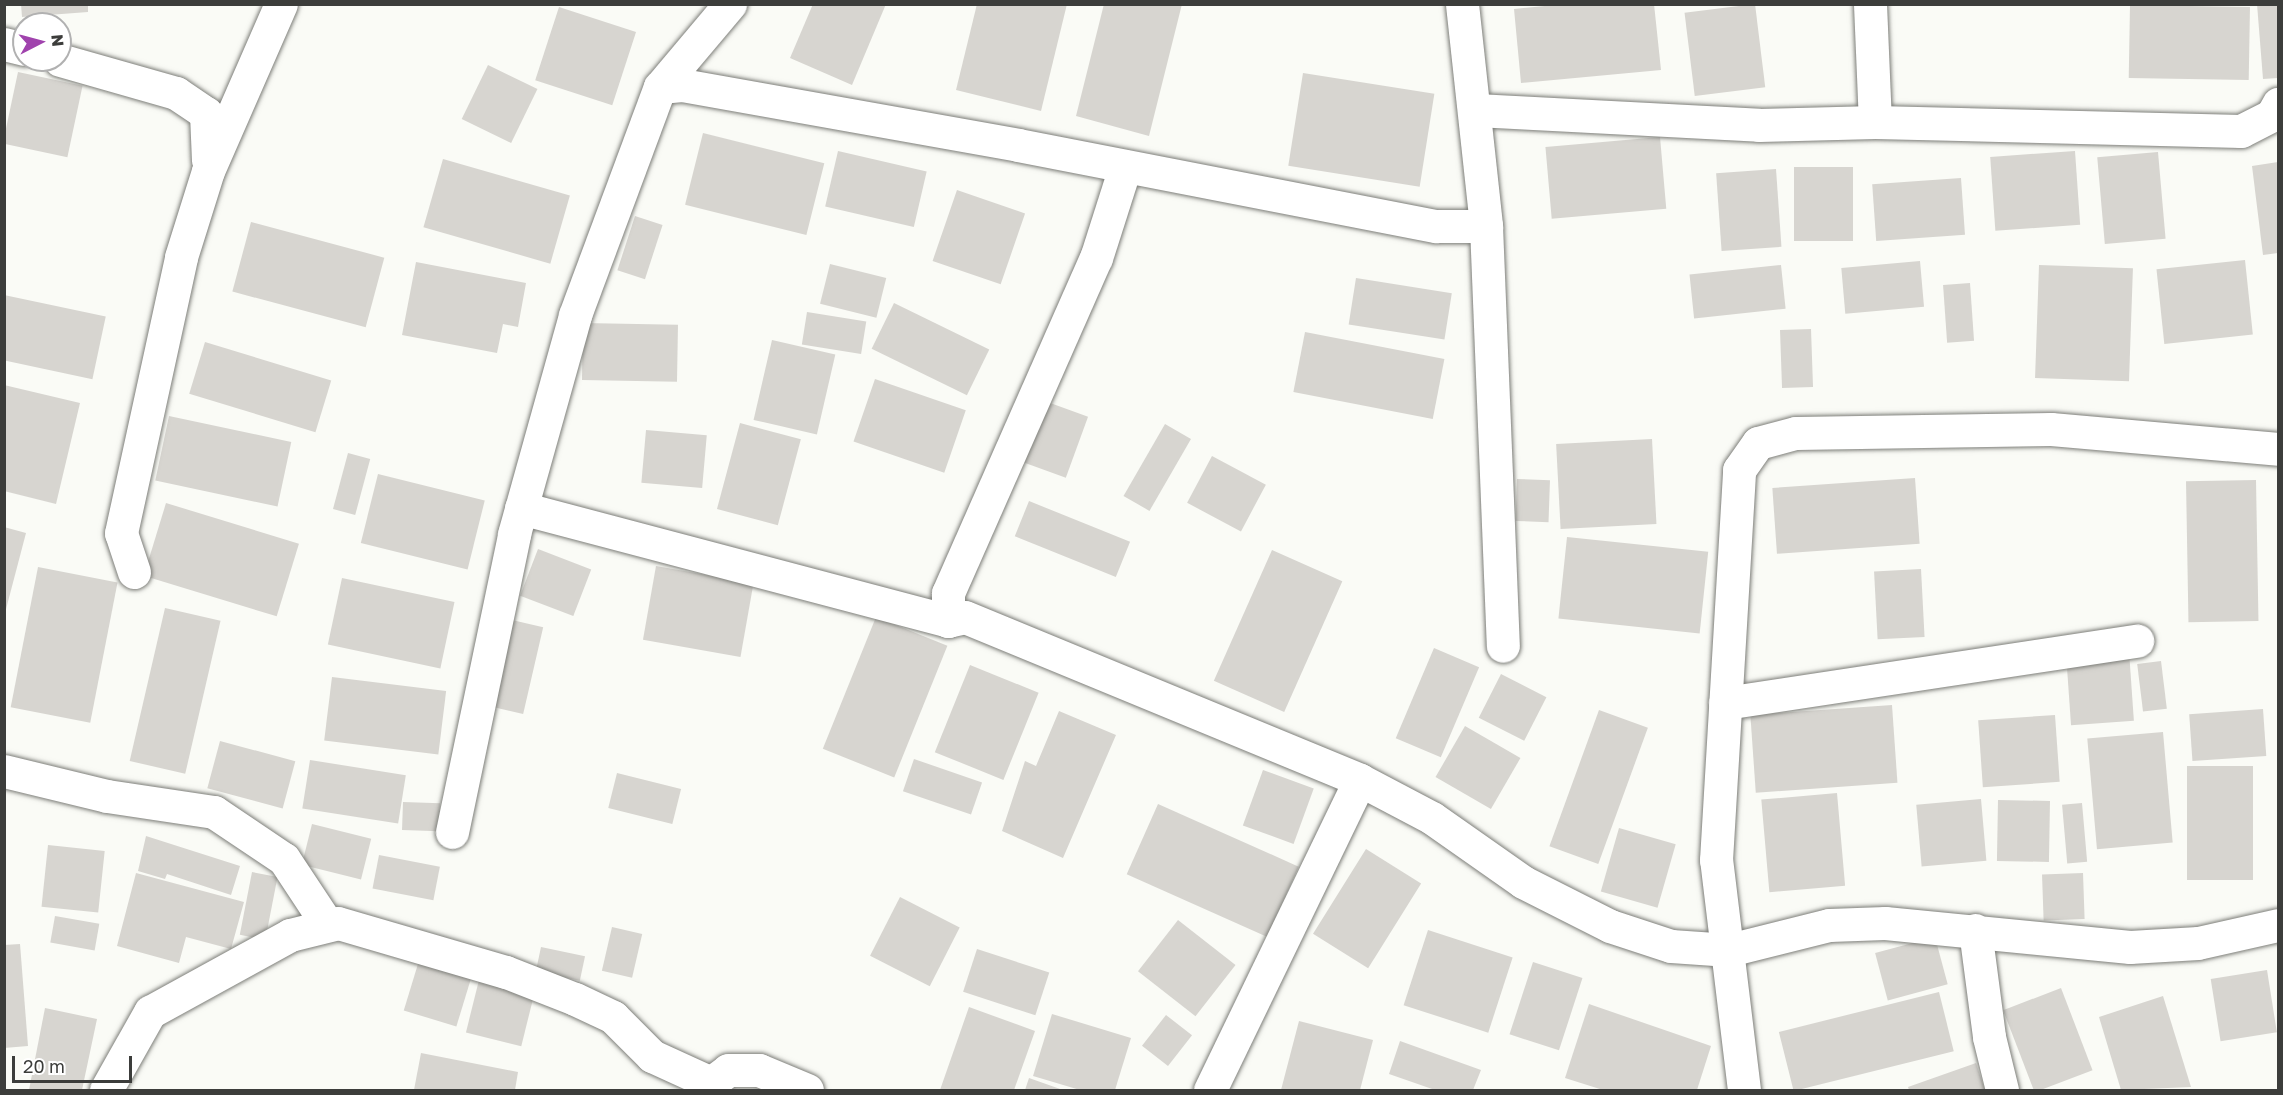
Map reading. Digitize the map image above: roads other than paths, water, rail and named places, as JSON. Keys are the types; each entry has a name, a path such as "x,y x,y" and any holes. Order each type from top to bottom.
{"street":[{"path":"135,572 120,533 181,257 208,171 281,4"},
{"path":"452,832 521,508 575,315 660,87 730,4"},
{"path":"1462,4 1476,110 1486,226 1503,646"},
{"path":"1870,4 1875,123"},
{"path":"72,63 176,93 206,113 208,171"},
{"path":"660,87 682,85 1436,226 1486,226"},
{"path":"1476,110 1759,125 1875,123 2241,131 2272,114 2278,104"},
{"path":"948,621 948,593 1096,258 1125,167"},
{"path":"1744,1090 1729,950 1716,860 1738,470 1758,443 1796,433 2051,429 2278,449"},
{"path":"521,508 948,621 965,617 1360,780 1432,818 1523,882 1610,926 1671,946 1729,950 1829,925 1975,930 2130,947 2198,944 2278,926"},
{"path":"1725,703 2137,641"},
{"path":"4,771 107,796 214,812 284,859 327,924"},
{"path":"1210,1090 1360,780"},
{"path":"106,1090 150,1012 290,935 327,924 506,972 575,999 613,1017 652,1056 683,1081 711,1083 728,1070 759,1070 807,1090"},
{"path":"1975,930 1989,1037 2002,1090"}]}
